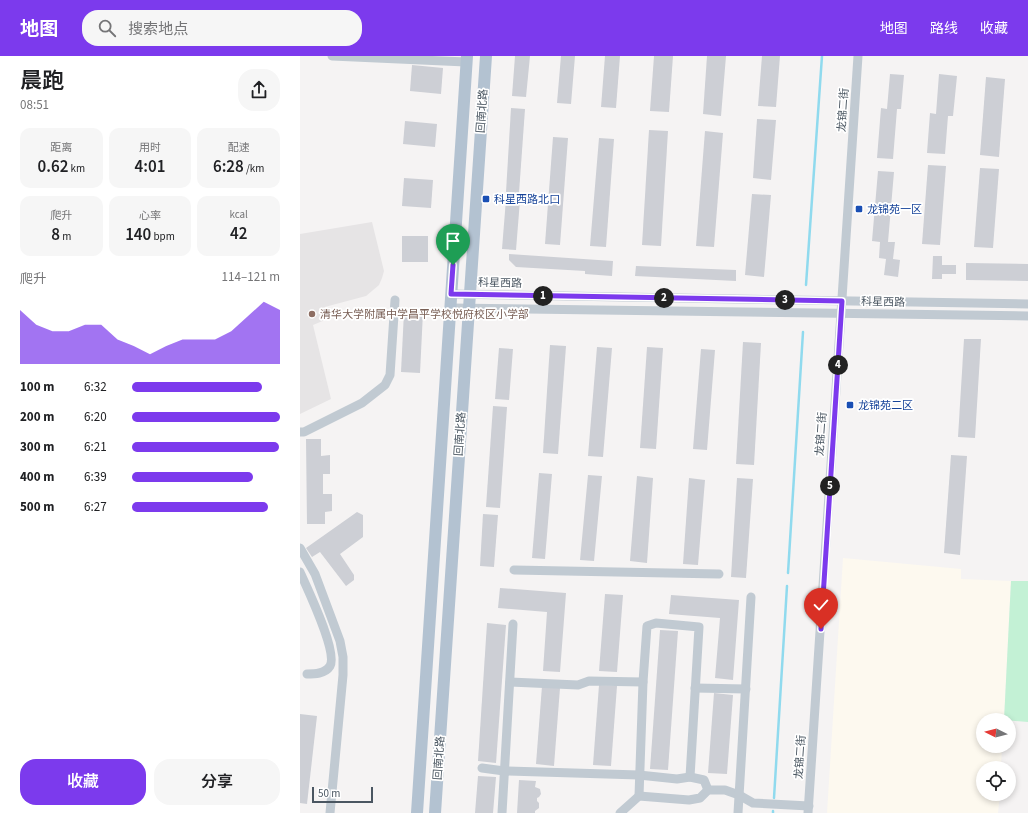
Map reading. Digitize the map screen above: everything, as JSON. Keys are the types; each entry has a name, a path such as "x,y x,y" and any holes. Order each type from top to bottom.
{"main road":[{"name":"回南北路","path":"435,813 486,56"},
{"name":"回南北路","path":"417,813 466,59"}],"street":[{"path":"332,56 466,59"},
{"name":"龙锦二街","path":"809,810 858,56"},
{"name":"科星西路","path":"451,294 1028,304"},
{"path":"300,432 304,432 362,402 385,385 390,375 395,300"},
{"name":"科星西路","path":"450,308 1028,316"},
{"path":"300,548 315,574 340,641 343,657 330,813"},
{"path":"514,570 720,574"},
{"path":"300,572 324,627 330,650 331,661 330,666 324,671 307,674"},
{"path":"738,813 751,597"},
{"path":"620,813 639,796 643,682 647,626 656,623 699,627 690,777"},
{"path":"502,813 513,624"},
{"path":"510,682 578,686 589,681 643,682"},
{"path":"695,688 746,689"},
{"path":"482,768 504,771 640,775 677,779 690,777 704,780 708,790"},
{"path":"639,796 689,800 700,798 708,790 725,790 739,795 753,803 809,810"}],"shaded area":[{"name":"清华大学附属中学昌平学校悦府校区小学部","path":"372,222 384,271 382,278 379,285 366,296 321,308 325,320 313,325 331,399 300,414 300,234"},
{"path":"843,558 961,569 961,579 1011,581 1004,713 976,713 976,753 1002,753 1001,761 976,761 976,801 999,801 998,813 827,813"}],"green space":[{"path":"1011,581 1028,581 1028,722 1016,721 1016,713 1004,713"}],"building":[{"path":"515,56 530,56 526,97 512,96"},
{"path":"561,56 575,56 571,104 557,103"},
{"path":"605,56 620,56 616,108 601,107"},
{"path":"654,56 673,56 669,112 650,111"},
{"path":"707,56 726,56 721,116 703,114"},
{"path":"762,56 780,56 776,107 758,106"},
{"path":"412,65 443,68 441,94 410,91"},
{"path":"890,74 904,75 901,109 897,109 893,159 877,158 881,108 887,109"},
{"path":"939,74 957,76 953,116 948,116 945,154 927,153 930,113 936,114"},
{"path":"986,77 1005,79 999,157 980,155"},
{"path":"511,108 525,109 519,193 506,192"},
{"path":"757,119 776,120 771,180 753,178"},
{"path":"405,121 437,124 435,147 403,144"},
{"path":"649,130 668,131 661,246 642,245"},
{"path":"705,131 723,133 714,247 696,246"},
{"path":"553,137 568,138 560,245 545,244"},
{"path":"599,138 614,139 606,247 590,246"},
{"path":"928,165 946,166 940,245 922,244"},
{"path":"980,168 999,169 993,248 974,247"},
{"path":"878,171 894,172 888,242 895,242 893,259 900,260 898,277 884,275 886,259 879,258 880,242 872,241"},
{"path":"404,178 433,180 431,208 402,206"},
{"path":"752,194 771,195 764,277 745,275"},
{"path":"506,199 520,200 516,250 502,249"},
{"path":"402,236 428,236 428,262 402,262"},
{"path":"509,254 613,261 612,276 585,274 585,271 516,267 509,260"},
{"path":"933,256 942,256 942,265 956,265 956,274 942,274 942,279 932,279"},
{"path":"966,263 1028,264 1028,281 966,280"},
{"path":"636,266 736,270 736,281 635,276"},
{"path":"404,312 423,312 420,373 401,372"},
{"path":"964,339 981,339 975,438 958,437"},
{"path":"743,342 761,343 754,465 736,464"},
{"path":"550,345 566,346 558,454 543,453"},
{"path":"597,347 612,348 603,457 588,456"},
{"path":"647,347 663,348 656,449 640,448"},
{"path":"499,348 513,349 509,400 495,399"},
{"path":"701,349 715,350 707,450 693,449"},
{"path":"493,406 507,407 500,508 486,507"},
{"path":"306,439 321,439 321,456 330,455 330,474 323,474 323,494 332,494 332,511 325,512 325,524 307,524"},
{"path":"951,455 967,456 960,555 944,553"},
{"path":"539,473 552,474 545,559 532,558"},
{"path":"588,475 602,476 594,561 580,560"},
{"path":"637,476 653,478 647,563 630,561"},
{"path":"689,478 705,480 698,565 683,564"},
{"path":"737,478 753,479 746,578 731,577"},
{"path":"357,512 363,515 363,537 340,554 354,575 354,580 346,586 320,552 312,557 306,548"},
{"path":"483,514 498,515 494,567 480,566"},
{"path":"500,588 566,593 560,672 543,671 547,612 498,608"},
{"path":"605,594 623,595 617,672 599,671"},
{"path":"671,595 739,600 733,680 715,678 720,618 669,614"},
{"path":"487,623 506,625 496,763 478,761"},
{"path":"660,630 678,631 668,770 650,769"},
{"path":"599,685 617,686 611,766 593,765"},
{"path":"542,686 560,688 554,766 536,764"},
{"path":"714,693 733,695 727,774 708,773"},
{"path":"300,714 317,716 307,804 300,803"},
{"path":"478,776 496,777 493,813 475,813"},
{"path":"519,780 536,781 535,787 540,789 541,794 537,798 539,808 535,811 535,813 517,813"}],"waterway":[{"path":"806,285 822,56"},
{"path":"788,573 803,332"},
{"path":"774,798 787,586"}],"place":[{"name":"科星西路北口","path":"486,199"},
{"name":"龙锦苑一区","path":"859,209"},
{"name":"清华大学附属中学昌平学校悦府校区小学部","path":"312,314"},
{"name":"龙锦苑二区","path":"850,405"}],"route":[{"path":"453,265 451,294 842,301 821,629"}]}
